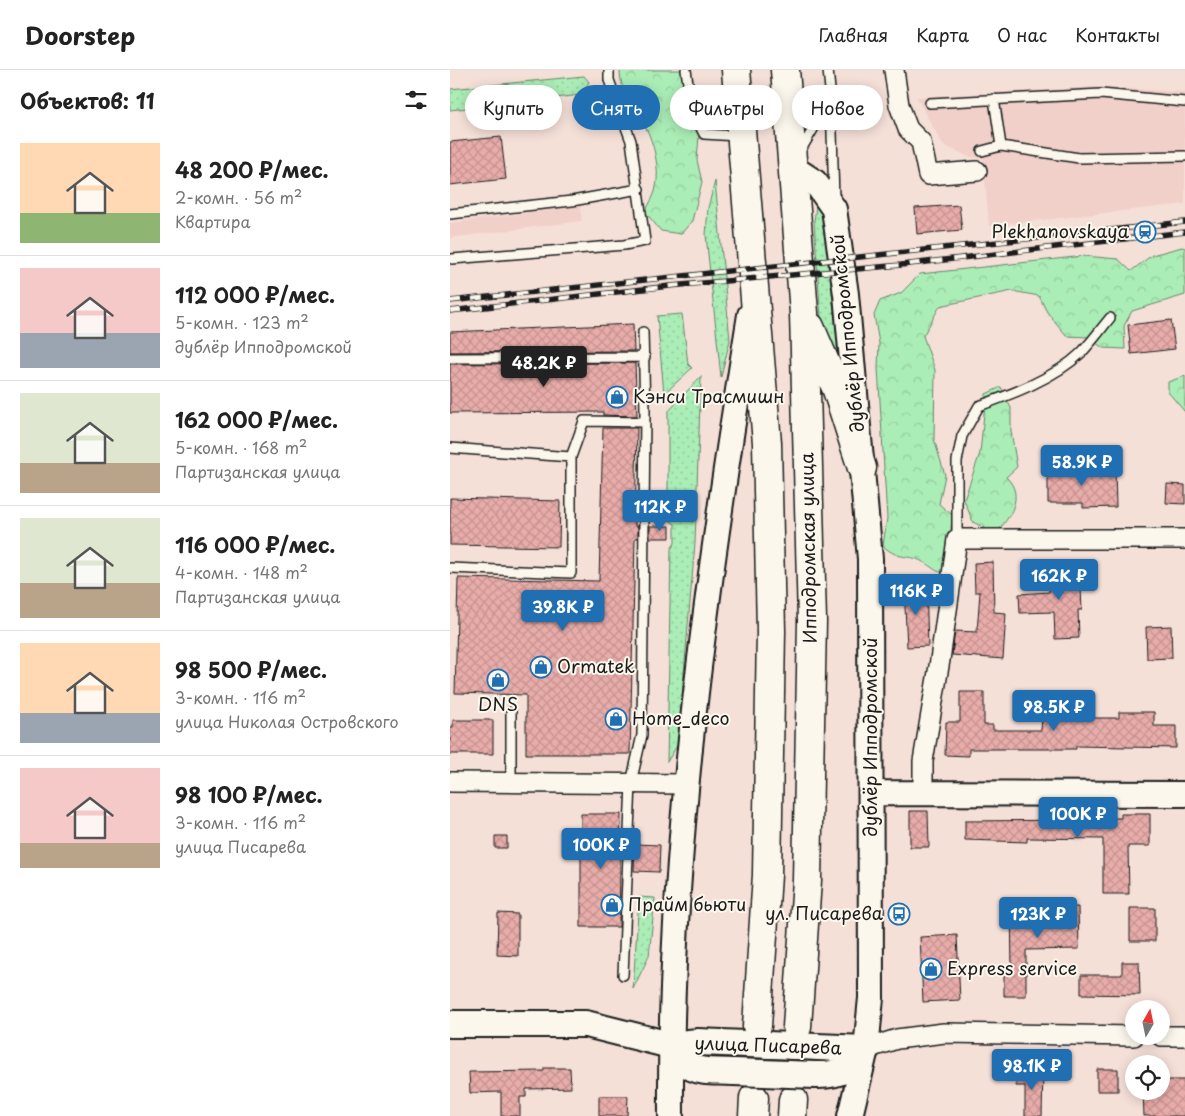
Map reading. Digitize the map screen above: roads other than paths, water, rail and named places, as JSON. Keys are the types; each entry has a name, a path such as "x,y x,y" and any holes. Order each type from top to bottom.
{"highway":[{"path":"736,70 753,297 767,443 771,631 767,875 757,1026"},
{"name":"Ипподромская улица","path":"784,70 804,313 812,621 807,880 797,1027"},
{"path":"804,313 837,390 862,468"}],"main road":[{"name":"улица Писарева","path":"450,1024 586,1024 670,1046 698,1042 866,1049"},
{"name":"улица Писарева","path":"670,1046 682,1064 697,1070 830,1076 850,1067 866,1049"}],"street":[{"path":"894,70 900,105 908,129 921,142 928,174 977,171"},
{"name":"дублёр Ипподромской","path":"792,167 815,182 834,209 846,294 870,559 872,998 866,1049 850,1116"},
{"path":"671,1116 670,1046 686,784 716,521 753,297"},
{"path":"923,792 923,760 940,660 957,539 1185,539"},
{"path":"450,782 686,784"},
{"path":"871,793 1185,794"},
{"name":"улица Писарева","path":"866,1049 896,1039 944,1033 1125,1036"},
{"path":"1170,1036 1185,1036"}],"lane":[{"path":"452,259 624,246 645,241 631,141 609,80 609,70"},
{"path":"686,70 692,110 704,134 741,136"},
{"path":"828,70 830,85"},
{"path":"930,103 1101,94 1185,102"},
{"path":"994,99 1001,146"},
{"path":"792,167 813,130"},
{"path":"832,130 834,209"},
{"path":"982,151 1001,146 1079,158 1185,156"},
{"path":"450,214 572,201 639,189"},
{"path":"957,539 957,461 962,436 979,406 1017,392 1054,372 1080,354 1110,318"},
{"path":"622,975 631,783 642,735 645,422 643,332"},
{"path":"450,358 645,357"},
{"path":"450,568 571,573 571,457 584,421 645,422"},
{"path":"450,448 571,457"},
{"path":"511,712 511,782"}],"railway":[{"path":"450,301 1185,222"},
{"path":"450,311 670,286 901,265 1185,232"}],"place":[{"name":"Plekhanovskaya","path":"1145,232"},
{"name":"Кэнси Трасмишн","path":"617,397"},
{"name":"Ormatek","path":"541,667"},
{"name":"DNS","path":"498,680"},
{"name":"Home_deco","path":"616,719"},
{"name":"Прайм бьюти","path":"612,905"},
{"name":"ул. Писарева","path":"899,914"},
{"name":"Express service","path":"931,969"}]}
